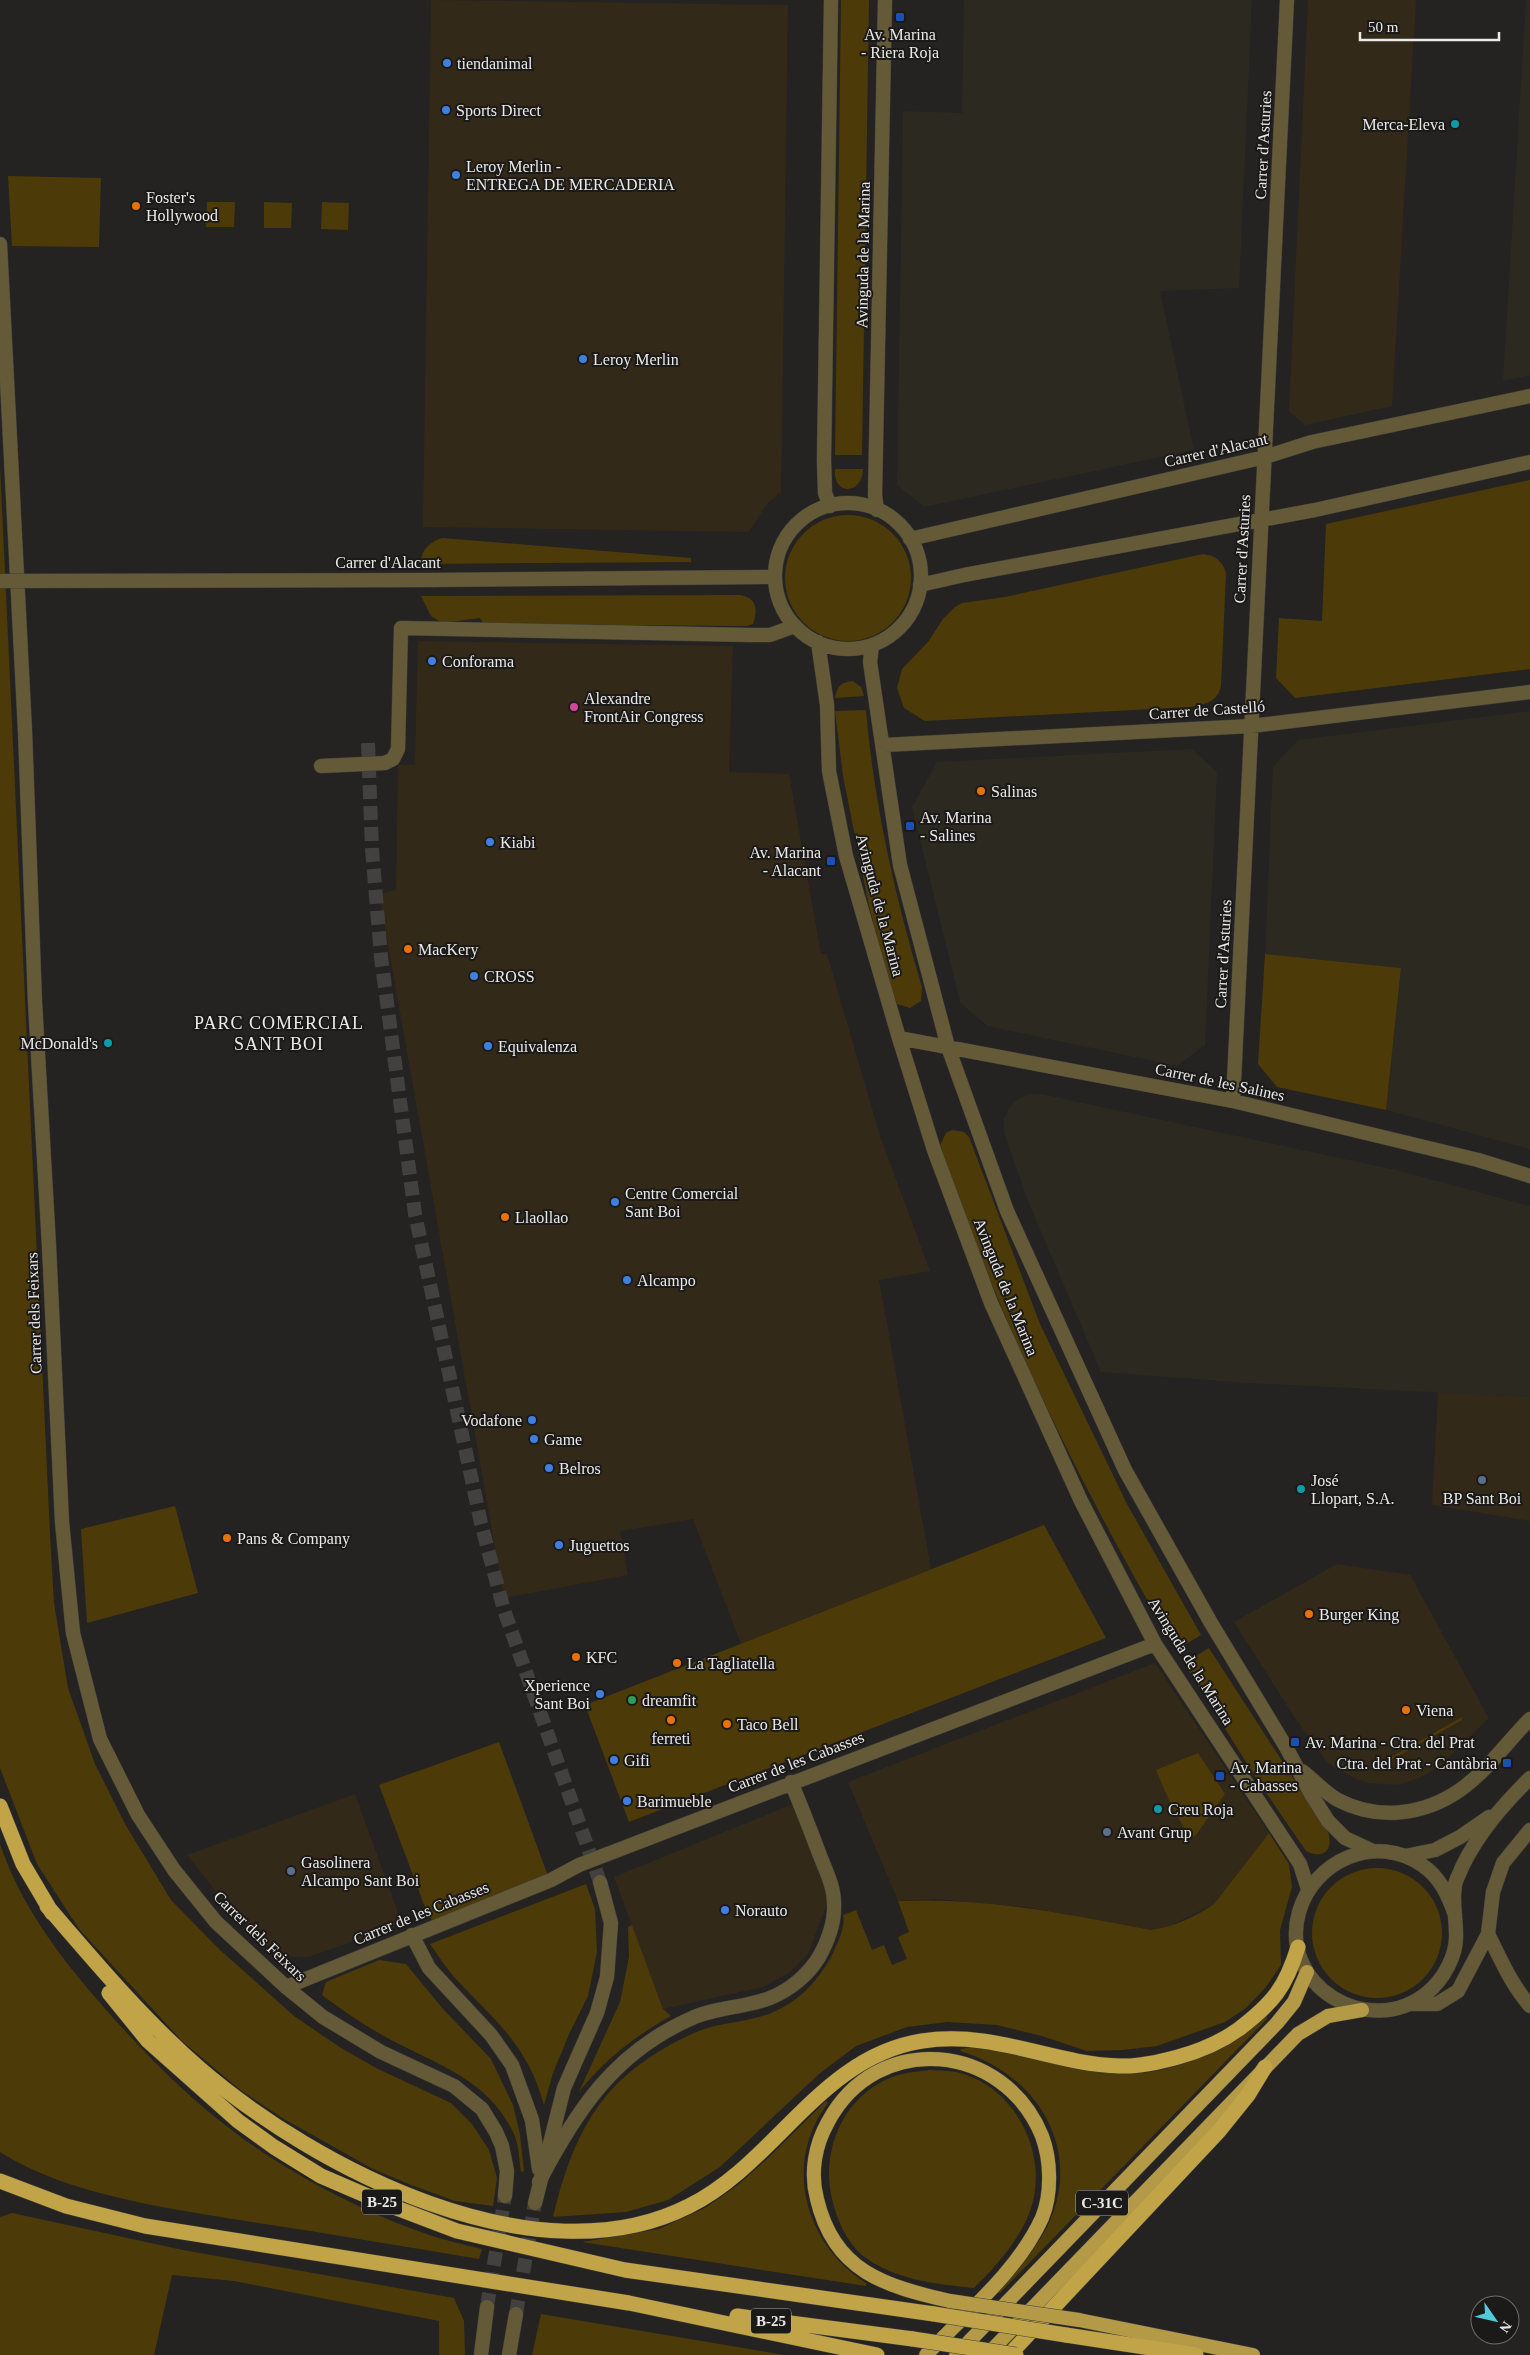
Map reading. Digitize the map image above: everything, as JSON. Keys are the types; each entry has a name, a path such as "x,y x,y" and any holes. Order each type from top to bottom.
{"highway":[{"name":"B-25","path":"0,1806 23,1864 47,1906 103,1985 148,2041 238,2121 274,2147 321,2176 386,2204 457,2231 625,2270 934,2314 1196,2355"},
{"path":"47,1906 155,2028 219,2084 278,2127 350,2169 429,2202 464,2214 509,2225 556,2231 587,2231 634,2224 666,2216 690,2206 736,2174 818,2096 849,2070 874,2055 906,2044 946,2038 986,2040 1085,2062 1121,2066 1156,2063 1195,2052 1228,2037 1254,2017 1277,1995 1290,1973 1298,1947"},
{"name":"C-31C","path":"956,2355 1277,2023 1294,2002 1307,1972"},
{"name":"C-31C","path":"987,2355 1298,2034 1328,2016 1362,2010"},
{"path":"926,2355 1012,2265 1032,2236 1042,2217 1048,2193 1048,2164 1045,2144 1031,2113 1022,2100 996,2078 958,2061 931,2058 908,2060 886,2067 870,2076 849,2092 832,2115 819,2144 815,2160 814,2188 820,2214 832,2239 845,2256 860,2268 891,2286 950,2301 1079,2320 1253,2355"},
{"path":"1009,2355 1219,2132 1248,2095 1265,2067"},
{"name":"B-25","path":"5,2183 66,2206 145,2226 629,2303 913,2339 1016,2355"},
{"path":"629,2303 877,2355"}],"street":[{"path":"830,506 825,493 824,460 831,0"},
{"name":"Avinguda de la Marina","path":"877,510 875,495 885,0"},
{"name":"Carrer d'Asturies","path":"1233,1101 1287,0"},
{"name":"Carrer dels Feixars","path":"0,244 25,731 38,1068 49,1246 62,1522 73,1634 100,1739 138,1815 174,1870 216,1922 286,1987 323,2017 381,2052 454,2086 474,2101 490,2120 502,2146 507,2171 505,2196"},
{"name":"Carrer d'Alacant","path":"910,538 1265,457 1312,442 1530,396"},
{"path":"920,585 1261,520 1530,462"},
{"path":"850,503 877,510 892,519 910,538 919,561 920,585 913,608 904,622 892,633 872,645 844,648 818,642 795,626 782,607 775,577 778,555 792,529 809,514 830,506 850,503"},
{"name":"Carrer d'Alacant","path":"0,581 775,577"},
{"path":"321,766 384,762 393,759 398,749 401,628 770,635 795,626"},
{"name":"Avinguda de la Marina","path":"818,642 827,705 829,771 846,856 934,1150 991,1303 1081,1501 1155,1644 1300,1864 1308,1889"},
{"name":"Avinguda de la Marina","path":"872,645 870,662 884,745 900,865 948,1047 1006,1211 1125,1470 1218,1636 1298,1767 1311,1794 1337,1832 1345,1838 1373,1851"},
{"name":"Carrer de Castelló","path":"884,745 1251,726 1530,692"},
{"name":"Carrer de les Salines","path":"899,1038 1233,1101 1478,1160 1530,1176"},
{"name":"Carrer de les Cabasses","path":"286,1987 551,1880 578,1865 1155,1644"},
{"name":"Avinguda de la Marina","path":"1298,1767 1336,1799 1358,1809 1384,1814 1409,1812 1433,1805 1461,1790 1530,1719"},
{"path":"1405,1856 1435,1850 1460,1837 1498,1810 1530,1778"},
{"path":"539,2182 563,2136 578,2113 604,2081 636,2052 655,2038 691,2018 770,1998 782,1992 806,1974 815,1962 828,1938 832,1923 833,1893 791,1782"},
{"path":"1455,1915 1448,1896 1437,1879 1422,1865 1405,1856 1373,1851 1354,1854 1336,1862 1320,1874 1308,1889 1298,1917 1298,1947 1307,1972 1315,1983 1336,2000 1362,2010 1386,2011 1409,2004 1427,1993 1442,1977 1452,1958 1456,1936 1455,1884 1471,1849 1498,1810"},
{"path":"1409,2004 1437,2004 1458,1991 1488,1934 1491,1902 1498,1877 1511,1851 1530,1830"},
{"path":"535,2203 564,2088 597,2013 607,1977 610,1958 611,1923 608,1906 600,1882"},
{"path":"1488,1934 1504,1969 1518,1992 1530,2006"},
{"path":"412,1935 430,1968 491,2035 512,2065 532,2120 538,2158 539,2182"},
{"path":"481,2355 487,2307"},
{"path":"509,2355 516,2314"}],"shaded area":[{"path":"431,0 788,5 781,492 766,505 749,532 423,527"},
{"path":"841,0 869,0 862,455 835,455"},
{"path":"964,0 1252,0 1239,288 1160,291 1194,450 924,507 897,485 903,111 962,113"},
{"path":"1308,0 1416,0 1392,406 1305,425 1289,411"},
{"path":"1526,0 1530,0 1530,375 1503,381"},
{"path":"8,176 101,178 99,247 12,246"},
{"path":"207,202 235,202 234,227 206,227"},
{"path":"264,202 292,203 291,228 264,228"},
{"path":"322,202 349,203 348,230 321,229"},
{"path":"0,466 50,1534 54,1603 68,1688 95,1764 125,1824 171,1900 219,1949 294,2016 341,2048 378,2069 451,2103 472,2124 489,2150 497,2178 493,2206 455,2201 373,2169 284,2119 239,2089 182,2041 79,1929 37,1864 0,1768"},
{"path":"835,469 863,469 858,484 848,489 838,483 835,477"},
{"path":"1530,480 1530,669 1295,698 1276,678 1279,618 1322,621 1326,524"},
{"path":"848,515 872,520 893,533 906,554 911,578 906,602 893,623 872,636 848,641 824,636 803,623 790,602 785,578 790,554 803,533 824,520"},
{"path":"442,538 691,558 691,562 421,564 422,555 427,547"},
{"path":"1203,554 1218,560 1226,574 1221,686 1217,696 1210,702 1190,707 925,721 904,708 897,688 902,669 928,642 943,619 962,603 1005,597"},
{"path":"740,595 750,599 756,609 753,624 747,626 484,624 480,618 442,623 431,616 421,596"},
{"name":"Centre Comercial Sant Boi","path":"418,641 733,646 729,772 789,774 821,954 827,954 880,1136 930,1271 879,1280 931,1569 741,1644 693,1519 620,1531 628,1575 504,1598 379,894 396,890 398,765 415,765"},
{"path":"853,681 861,687 864,696 835,698 840,685"},
{"path":"866,710 874,780 887,850 903,919 922,987 921,1001 910,1008 897,1004 888,980 869,906 843,776 835,711"},
{"path":"1530,711 1530,1149 1386,1110 1401,968 1265,954 1273,767 1298,740"},
{"path":"1192,749 1217,772 1205,1045 1177,1066 987,1026 960,1002 912,807 937,762"},
{"path":"1265,954 1401,968 1386,1110 1277,1087 1258,1064"},
{"path":"1029,1094 1041,1094 1400,1171 1530,1206 1530,1397 1249,1383 1101,1372 1029,1204 1004,1133 1004,1119 1008,1110 1015,1101"},
{"path":"952,1130 964,1132 969,1137 1040,1324 1127,1504 1201,1635 1176,1650 1141,1589 1076,1466 1016,1340 963,1211 940,1145 946,1133"},
{"name":"BP Sant Boi","path":"1438,1392 1530,1397 1530,1521 1432,1505"},
{"path":"175,1506 198,1593 87,1623 81,1529"},
{"path":"1044,1525 1106,1638 629,1822 585,1705"},
{"path":"1337,1564 1410,1575 1489,1718 1440,1766 1420,1778 1397,1785 1368,1783 1354,1778 1328,1763 1295,1718 1234,1622"},
{"path":"1209,1648 1328,1832 1329,1844 1326,1852 1312,1854 1306,1851 1256,1778 1184,1663"},
{"path":"1155,1663 1269,1833 1214,1904 1166,1928 1151,1930 1026,1907 936,1899 898,1901 848,1782"},
{"path":"1462,1717 1462,1720 1375,1769 1372,1768"},
{"path":"499,1742 548,1876 433,1921 428,1915 379,1785"},
{"path":"1198,1753 1225,1794 1196,1835 1190,1838 1171,1805 1156,1770"},
{"name":"Gasolinera Alcampo Sant Boi","path":"355,1794 399,1915 394,1927 308,1957 293,1957 268,1946 247,1926 187,1855"},
{"name":"Norauto","path":"793,1804 830,1896 808,1954 789,1973 763,1987 663,2009 614,1877"},
{"path":"1269,1833 1289,1864 1292,1887 1280,1930 1281,1965 1266,1987 1246,2008 1225,2022 1157,2046 1087,2051 1042,2036 997,2025 947,2022 907,2027 856,2046 819,2074 720,2167 668,2200 626,2212 553,2217 563,2180 577,2144 586,2126 607,2094 637,2066 675,2042 703,2029 771,2013 800,1996 816,1980 829,1961 841,1933 843,1915 856,1910 872,1950 884,1945 892,1965 907,1959 898,1937 909,1932 898,1901 930,1900 994,1904 1151,1930 1159,1929 1184,1921 1214,1904"},
{"path":"0,1844 17,1886 28,1906 66,1962 128,2034 162,2070 198,2103 237,2134 302,2177 352,2203 401,2225 438,2238 482,2249 479,2259 194,2213 124,2199 58,2180 27,2167 0,2152"},
{"path":"1377,1868 1402,1873 1423,1887 1437,1908 1442,1933 1437,1958 1423,1979 1402,1993 1377,1998 1352,1993 1331,1979 1317,1958 1312,1933 1317,1908 1331,1887 1352,1873"},
{"path":"586,1884 595,1909 597,1952 588,1996 553,2073 544,2105 529,2066 509,2035 452,1974 430,1944"},
{"path":"632,1925 663,2009 671,2016 645,2032 610,2059 579,2092 620,2002 629,1957 628,1927"},
{"path":"379,1960 406,1964 443,2009 491,2059 513,2105 520,2134 524,2171 521,2172 514,2134 493,2102 480,2090 452,2071 372,2029 322,1995 326,1982"},
{"path":"1267,2015 1267,2019 1000,2293 995,2292 1025,2260 1044,2233 1057,2198 1060,2170 1056,2144 1047,2119 1031,2096 1011,2077 987,2062 960,2051 961,2049 988,2048 1105,2072 1148,2072 1167,2069 1203,2056 1237,2037"},
{"path":"929,2070 960,2073 980,2081 998,2093 1024,2127 1032,2148 1036,2169 1035,2190 1030,2211 1013,2243 974,2288 916,2279 901,2275 874,2263 862,2255 847,2237 839,2222 832,2199 829,2180 833,2143 840,2125 850,2109 862,2095 877,2084 895,2076"},
{"path":"826,2101 828,2103 814,2126 806,2151 804,2176 807,2201 815,2225 828,2247 845,2267 866,2283 866,2286 582,2242 659,2229 705,2208 738,2185"},
{"path":"12,2213 183,2250 454,2298 464,2321 465,2355 439,2355 439,2321 234,2281 172,2275 154,2355 0,2355 0,2217"},
{"path":"541,2314 785,2355 532,2355"}],"tunnel":[{"path":"368,743 372,849 381,957 415,1214 481,1523 504,1610 600,1882"},
{"path":"487,2307 505,2196"},
{"path":"516,2314 535,2203"}],"place":[{"name":"Av. Marina - Riera Roja","path":"900,17"},
{"name":"tiendanimal","path":"447,63"},
{"name":"Sports Direct","path":"446,110"},
{"name":"Merca-Eleva","path":"1455,124"},
{"name":"Leroy Merlin - ENTREGA DE MERCADERIA","path":"456,175"},
{"name":"Foster's Hollywood","path":"136,206"},
{"name":"Leroy Merlin","path":"583,359"},
{"name":"Conforama","path":"432,661"},
{"name":"Alexandre FrontAir Congress","path":"574,707"},
{"name":"Salinas","path":"981,791"},
{"name":"Av. Marina - Salines","path":"910,826"},
{"name":"Kiabi","path":"490,842"},
{"name":"Av. Marina - Alacant","path":"831,861"},
{"name":"MacKery","path":"408,949"},
{"name":"CROSS","path":"474,976"},
{"name":"McDonald's","path":"108,1043"},
{"name":"Equivalenza","path":"488,1046"},
{"name":"Centre Comercial Sant Boi","path":"615,1202"},
{"name":"Llaollao","path":"505,1217"},
{"name":"Alcampo","path":"627,1280"},
{"name":"Vodafone","path":"532,1420"},
{"name":"Game","path":"534,1439"},
{"name":"Belros","path":"549,1468"},
{"name":"BP Sant Boi","path":"1482,1480"},
{"name":"José Llopart, S.A.","path":"1301,1489"},
{"name":"Pans & Company","path":"227,1538"},
{"name":"Juguettos","path":"559,1545"},
{"name":"Burger King","path":"1309,1614"},
{"name":"KFC","path":"576,1657"},
{"name":"La Tagliatella","path":"677,1663"},
{"name":"Xperience Sant Boi","path":"600,1694"},
{"name":"dreamfit","path":"632,1700"},
{"name":"Viena","path":"1406,1710"},
{"name":"ferreti","path":"671,1720"},
{"name":"Taco Bell","path":"727,1724"},
{"name":"Av. Marina - Ctra. del Prat","path":"1295,1742"},
{"name":"Gifi","path":"614,1760"},
{"name":"Ctra. del Prat - Cantàbria","path":"1507,1763"},
{"name":"Av. Marina - Cabasses","path":"1220,1776"},
{"name":"Barimueble","path":"627,1801"},
{"name":"Creu Roja","path":"1158,1809"},
{"name":"Avant Grup","path":"1107,1832"},
{"name":"Gasolinera Alcampo Sant Boi","path":"291,1871"},
{"name":"Norauto","path":"725,1910"}],"district":[{"name":"PARC COMERCIAL SANT BOI","path":"279,1033"}]}
